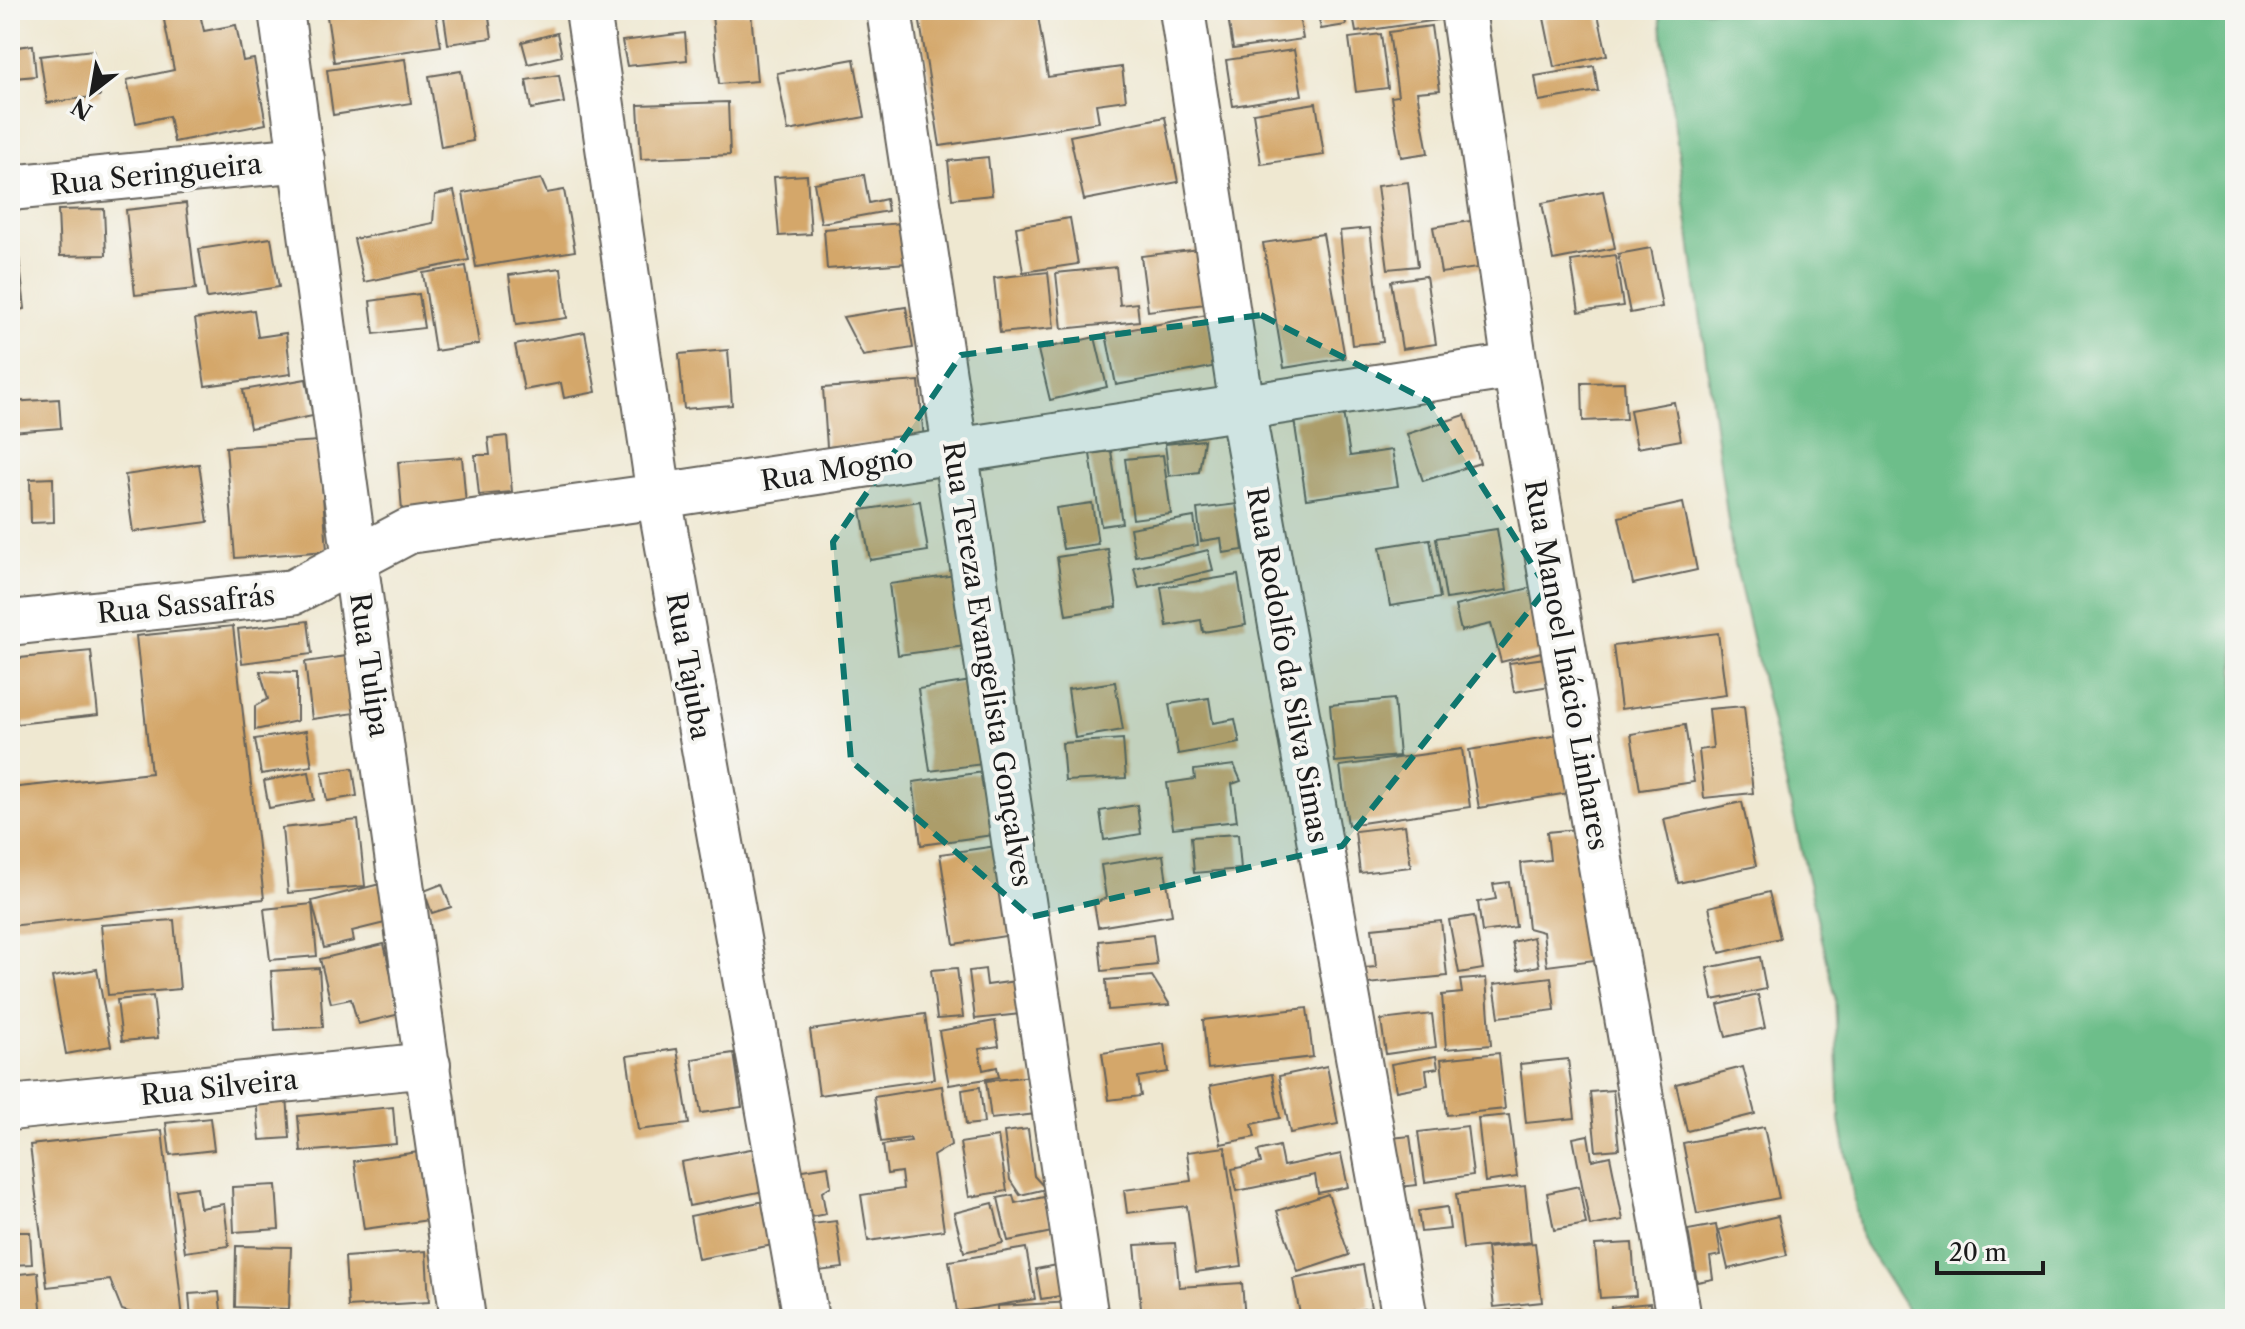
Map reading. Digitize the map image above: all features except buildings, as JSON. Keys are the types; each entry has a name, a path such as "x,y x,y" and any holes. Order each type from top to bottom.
{"street":[{"name":"Rua Tulipa","path":"281,10 355,560 463,1319"},
{"name":"Rua Tajuba","path":"588,10 659,496 806,1319"},
{"name":"Rua Tereza Evangelista Gonçalves","path":"889,10 1086,1319"},
{"name":"Rua Rodolfo da Silva Simas","path":"1182,10 1242,407 1405,1319"},
{"name":"Rua Manoel Inácio Linhares","path":"1463,10 1515,366 1679,1319"},
{"name":"Rua Seringueira","path":"10,188 302,159"},
{"name":"Rua Mogno","path":"355,560 409,531 1515,366"},
{"name":"Rua Sassafrás","path":"10,623 293,592 355,560"},
{"name":"Rua Silveira","path":"10,1108 428,1065"}],"highlighted area":[{"path":"1261,315 1428,401 1547,588 1342,846 1031,917 851,761 833,542 961,355"}],"green space":[{"path":"1659,10 2235,10 2235,1319 1913,1319 1861,1238 1840,1120 1835,995 1732,551"}]}
